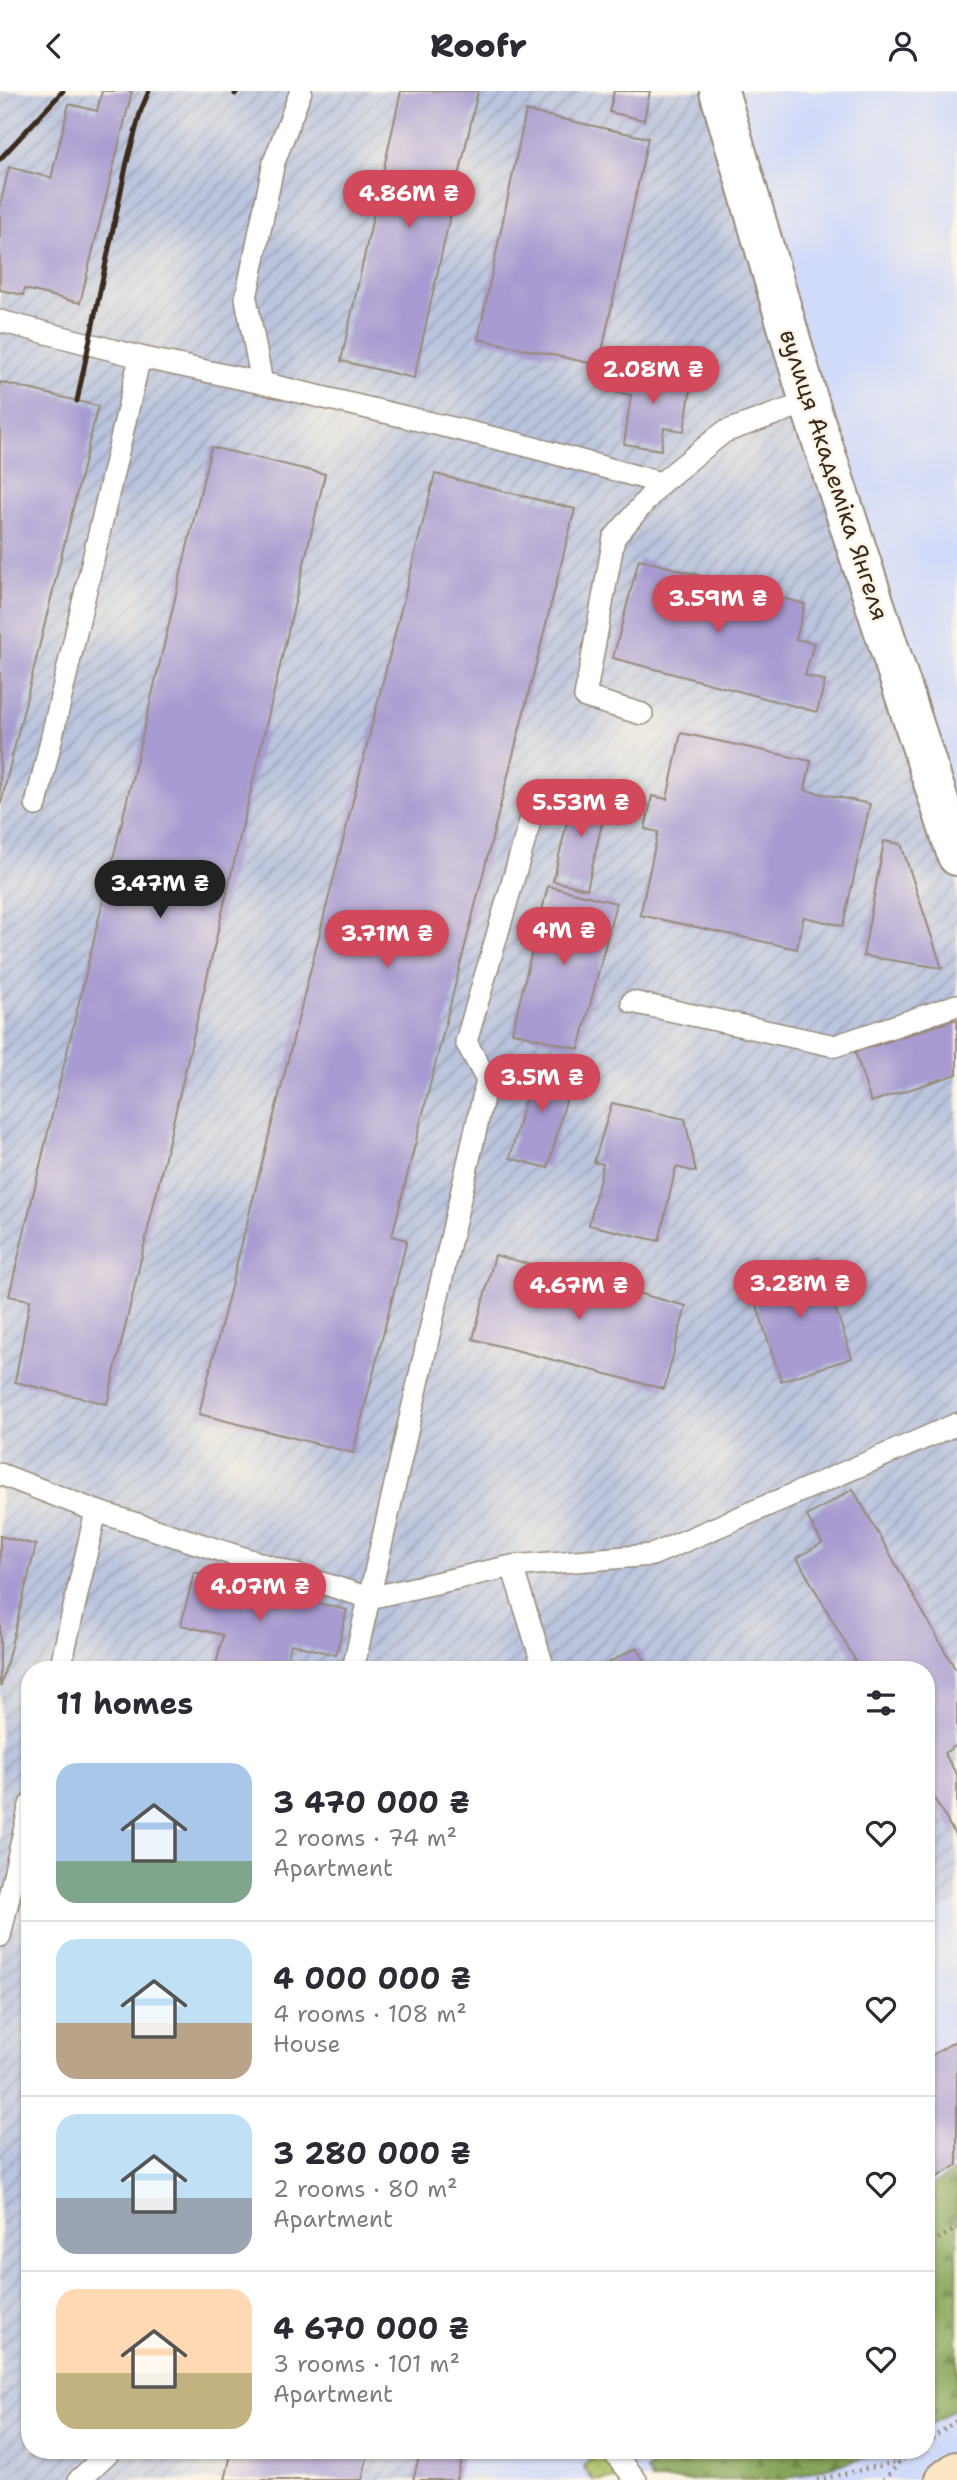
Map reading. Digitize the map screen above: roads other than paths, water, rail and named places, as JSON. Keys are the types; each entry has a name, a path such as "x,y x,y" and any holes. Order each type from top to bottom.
{"main road":[{"path":"945,2480 957,2472"}],"street":[{"name":"вулиця Академіка Янгеля","path":"719,91 809,402 957,856"}],"lane":[{"path":"262,383 246,298 274,162 301,91"},
{"path":"0,321 140,357 520,444 661,483"},
{"path":"36,805 140,357"},
{"path":"642,714 585,697 614,538 661,483 724,432 809,402"},
{"path":"355,1661 487,1080 466,1042 534,808"},
{"path":"632,1002 835,1046 957,1005"},
{"path":"0,1473 96,1511 369,1598 512,1566 652,1555 957,1424"},
{"path":"62,1661 96,1511"},
{"path":"512,1566 542,1661"},
{"path":"0,1936 21,1844"},
{"path":"79,2480 101,2459"},
{"path":"619,2459 636,2480"}],"railway":[{"path":"0,159 63,91"},
{"path":"77,401 127,162 149,91"}]}
